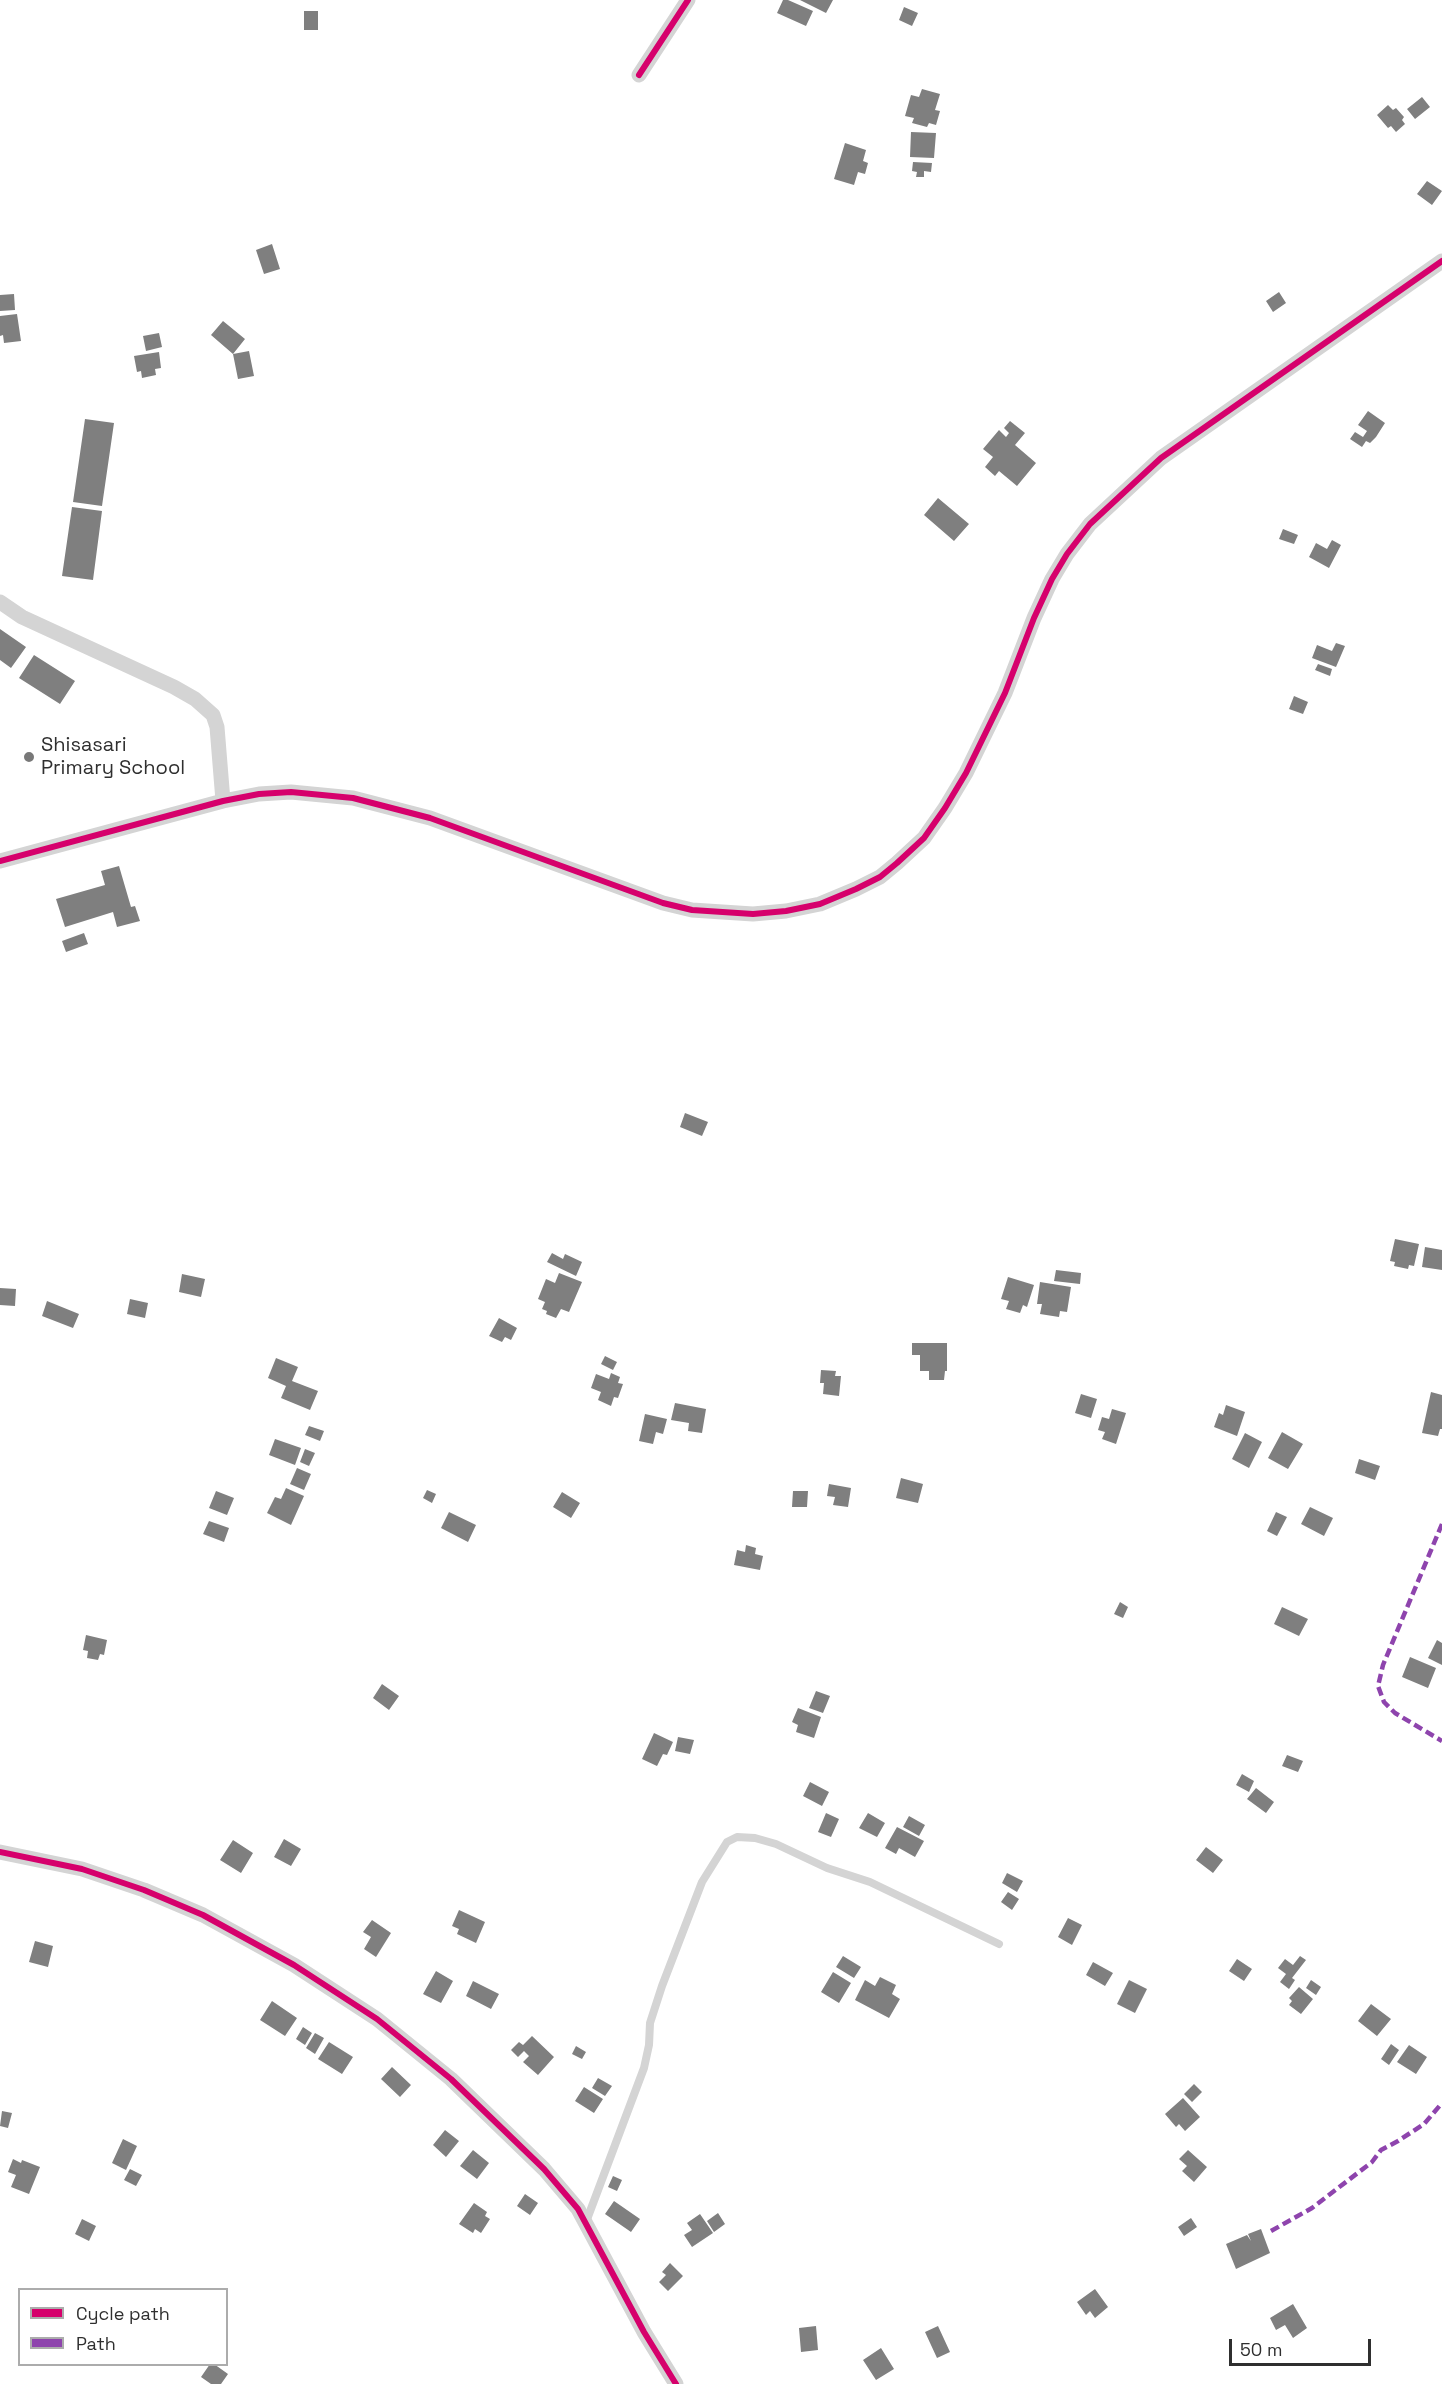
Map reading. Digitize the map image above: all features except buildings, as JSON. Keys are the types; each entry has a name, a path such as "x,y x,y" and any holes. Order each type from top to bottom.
{"street":[{"path":"639,75 688,0"},
{"path":"0,861 223,801 259,794 291,792 352,798 430,818 663,903 692,910 753,914 786,911 820,904 880,877 924,838 966,773 1005,693 1052,579 1067,554 1090,524 1161,458 1442,261"},
{"path":"0,602 22,616 174,687 213,715 217,727 223,801"},
{"path":"0,1852 82,1869 144,1890 203,1915 327,1984 377,2019 451,2079 544,2169 586,2222 644,2332 676,2384"}],"lane":[{"path":"586,2222 644,2068 649,2045 650,2023 662,1986 702,1882 727,1842 737,1837 755,1838 776,1844 827,1868 870,1882 999,1944"}],"marked path":[{"path":"1442,1524 1383,1665 1378,1686 1384,1702 1395,1713 1442,1741"},
{"path":"1271,2231 1312,2208 1372,2162 1381,2150 1424,2124 1442,2103"}],"cycle path":[{"path":"639,75 688,0"},
{"path":"0,861 223,801 259,794 291,792 353,798 430,818 663,903 692,910 753,914 786,911 820,904 880,877 924,838 966,773 1005,693 1052,579 1067,554 1090,524 1161,458 1442,261"},
{"path":"0,1852 82,1869 144,1890 203,1915 294,1965 377,2019 451,2079 544,2169 578,2209 644,2332 676,2384"}],"place":[{"name":"Shisasari Primary School","path":"29,757"}]}
